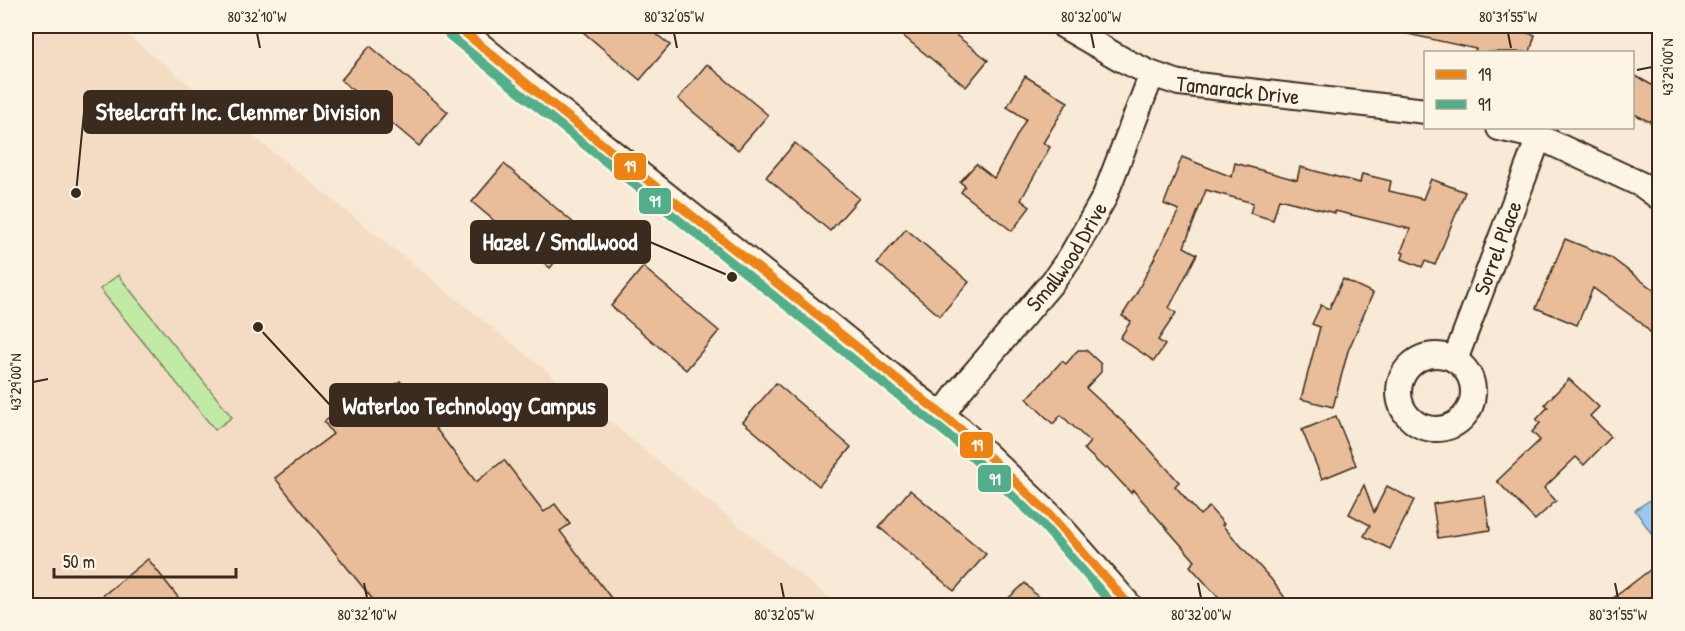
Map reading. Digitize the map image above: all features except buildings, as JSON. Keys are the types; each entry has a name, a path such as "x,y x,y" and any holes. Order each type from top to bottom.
{"street":[{"path":"457,26 918,398 960,429 1050,515 1130,606"},
{"name":"Tamarack Drive","path":"1064,26 1123,60 1152,74 1179,83 1424,111"},
{"name":"Smallwood Drive","path":"942,415 960,390 1054,280 1071,256 1104,198 1152,74"},
{"path":"1503,129 1539,137 1642,185 1659,198"},
{"name":"Sorrel Place","path":"1455,360 1539,137"}],"shaded area":[{"path":"26,26 116,26 838,605 26,605"}],"green space":[{"path":"118,275 232,417 215,430 100,289"}],"water":[{"path":"1650,500 1659,514 1660,542 1658,543 1635,510"}],"transit line":[{"name":"19","path":"457,26 960,429 1050,515 1130,606"},
{"name":"91","path":"449,35 952,438 1041,523 1114,606"}],"place":[{"name":"Steelcraft Inc. Clemmer Division","path":"76,193"},
{"name":"Hazel / Smallwood","path":"732,277"},
{"name":"Waterloo Technology Campus","path":"258,327"}]}
